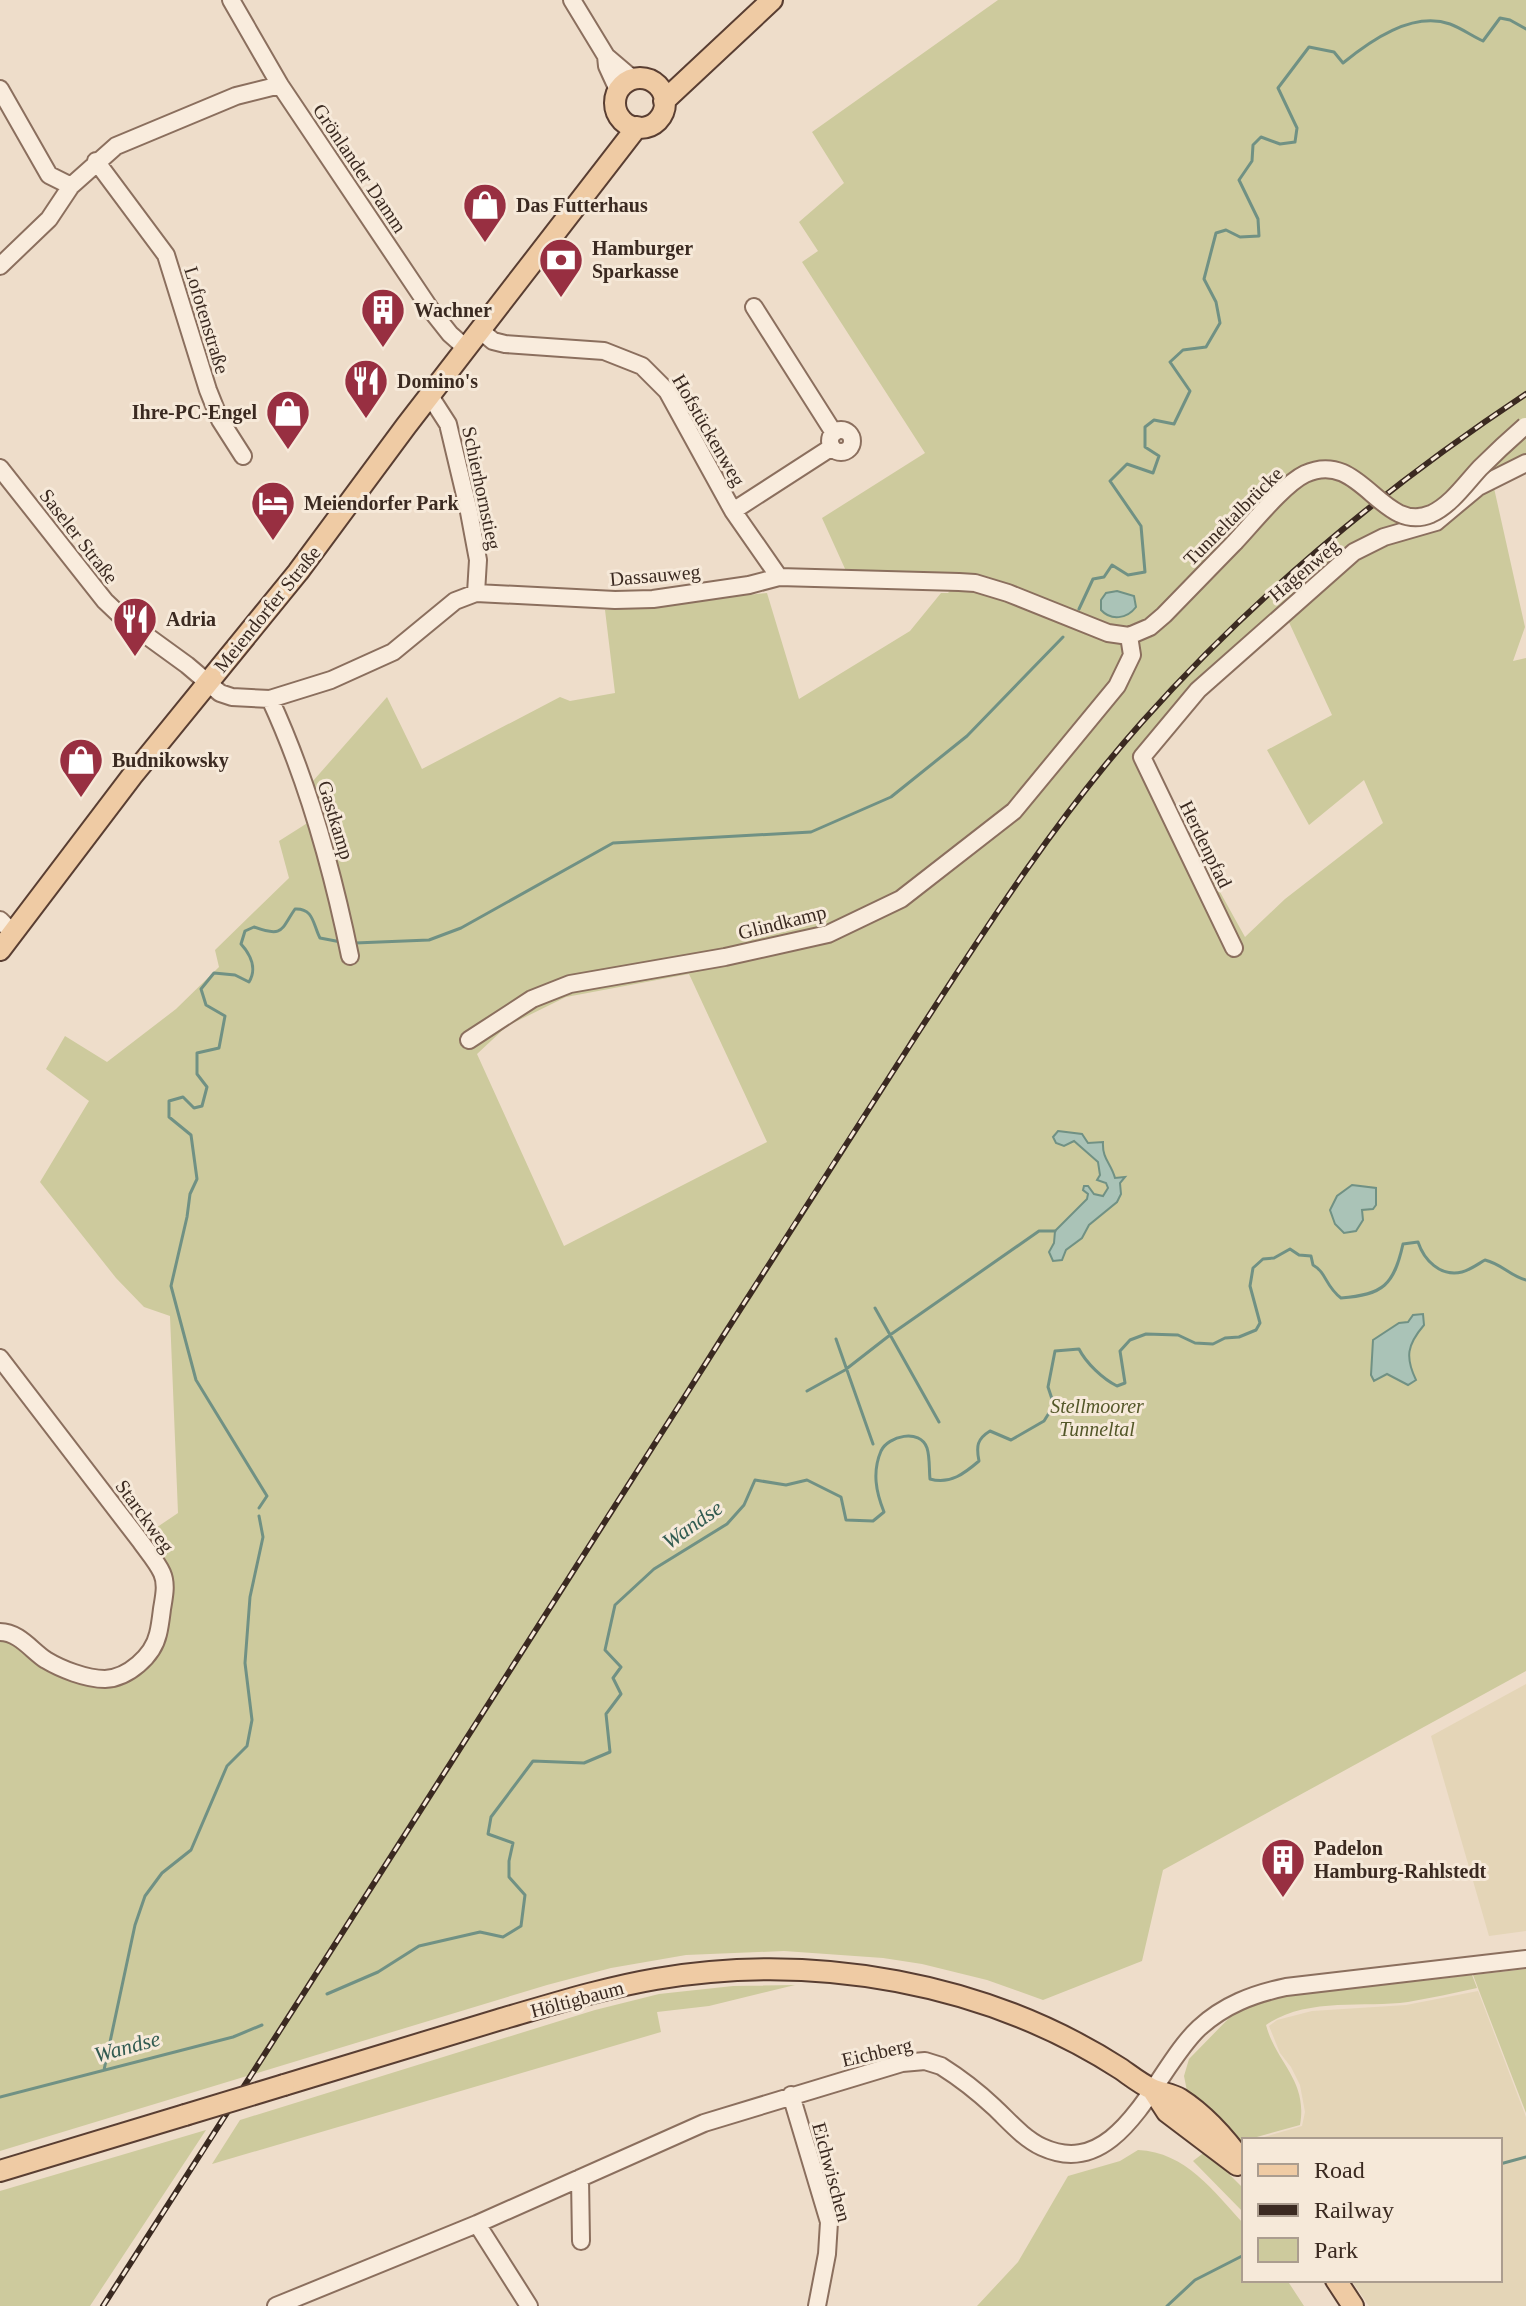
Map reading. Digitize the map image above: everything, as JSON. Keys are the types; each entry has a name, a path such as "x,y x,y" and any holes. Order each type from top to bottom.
{"main road":[{"name":"Meiendorfer Straße","path":"0,950 6,926 124,787 298,572 617,150 630,139 630,124 646,126 657,120 662,113 661,93 692,75 772,0"},
{"path":"630,124 615,106 626,85 646,79 661,93"},
{"name":"Höltigbaum","path":"0,2171 616,1987 684,1975 776,1970 872,1978 924,1987 1016,2015 1067,2038 1152,2089 1178,2098 1231,2145 1242,2161"},
{"name":"Höltigbaum","path":"1152,2089 1167,2112 1242,2168"},
{"path":"1337,2282 1353,2306"}],"street":[{"name":"Grönlander Damm","path":"231,0 280,85 431,310 467,349"},
{"path":"572,0 606,56 607,66 626,85"},
{"path":"0,266 49,219 71,186 116,146 223,102 280,85"},
{"path":"0,89 49,175 71,186"},
{"name":"Lofotenstraße","path":"96,161 166,255 208,390 220,420 243,456"},
{"path":"733,511 833,440 754,307"},
{"name":"Hofstückenweg","path":"481,331 498,343 604,351 642,366 667,391 733,511 779,577"},
{"name":"Schierhornstieg","path":"430,396 448,424 478,560 476,593"},
{"name":"Tunneltalbrücke","path":"1129,636 1150,627 1164,615 1297,479 1322,470 1347,473 1395,512 1418,516 1431,514 1526,425"},
{"name":"Hagenweg","path":"1142,757 1198,690 1354,552 1384,537 1436,522 1478,487 1526,463"},
{"name":"Saseler Straße","path":"0,468 105,601 125,620 208,682"},
{"name":"Dassauweg","path":"476,593 653,599 749,585 779,577 975,583 1108,633 1129,636"},
{"path":"208,682 220,693 232,697 270,699 331,680 393,652 455,601 476,593"},
{"name":"Glindkamp","path":"469,1040 532,999 570,984 725,957 828,934 901,899 1014,811 1117,686 1132,655 1129,636"},
{"name":"Gastkamp","path":"270,699 301,773 339,901 350,956"},
{"name":"Herdenpfad","path":"1142,757 1234,948"},
{"name":"Starckweg","path":"0,1358 141,1542 162,1573 165,1587 158,1636 153,1647 131,1669 118,1676 103,1679 60,1668 30,1645 0,1632"},
{"name":"Eichberg","path":"276,2306 477,2224 704,2123 902,2063 925,2061 941,2066 1037,2144 1069,2153 1094,2149 1117,2135 1181,2047 1199,2028 1222,2010 1249,1997 1286,1987 1526,1959"},
{"name":"Eichwischen","path":"791,2095 829,2222 827,2254 817,2306"},
{"path":"580,2178 581,2241"},
{"path":"477,2224 529,2306"}],"shaded area":[{"path":"1117,591 1134,596 1136,607 1128,614 1114,617 1101,610 1101,600 1106,593"},
{"path":"1058,1131 1082,1134 1088,1143 1103,1142 1104,1153 1115,1178 1125,1177 1120,1183 1121,1194 1117,1202 1089,1225 1082,1238 1066,1250 1062,1260 1053,1261 1049,1252 1055,1231 1087,1199 1084,1186 1088,1186 1094,1194 1103,1196 1108,1188 1106,1183 1097,1180 1100,1175 1098,1162 1074,1141 1064,1146 1056,1143 1053,1137"},
{"path":"1352,1185 1376,1188 1376,1205 1373,1209 1362,1210 1363,1220 1356,1231 1344,1233 1335,1224 1330,1210 1337,1196"},
{"path":"1423,1314 1424,1325 1411,1345 1409,1358 1416,1380 1408,1385 1387,1374 1374,1381 1371,1375 1373,1340 1399,1323 1408,1322 1413,1315"},
{"path":"1526,1684 1526,1931 1489,1936 1431,1736"},
{"path":"1478,1991 1526,2117 1526,2306 1369,2306 1352,2282 1502,2282 1502,2138 1261,2138 1302,2126 1305,2112 1300,2085 1280,2053 1269,2026 1277,2020 1312,2011 1406,2005"}],"green space":[{"name":"Stellmoorer Tunneltal","path":"998,0 1526,0 1526,472 1494,488 1525,627 1513,661 1526,658 1526,1671 1163,1870 1142,1961 1043,2000 987,1980 883,1958 784,1951 686,1955 611,1968 547,1985 0,2151 0,1637 5,1635 54,1670 133,1674 168,1613 144,1536 178,1513 170,1316 144,1307 116,1278 40,1182 89,1101 46,1069 65,1036 107,1062 176,1009 219,967 215,950 289,878 279,841 309,822 318,806 313,781 387,697 422,769 560,697 570,701 615,693 605,610 767,593 799,699 910,631 941,593 948,593 964,576 935,572 846,571 822,518 925,453 802,262 818,251 799,222 844,183 812,132","holes":["1287,618 1332,715 1267,750 1309,825 1364,780 1383,823 1285,899 1245,937 1140,748","689,974 767,1142 564,1246 477,1054 507,1026 566,997"]},
{"path":"1526,1969 1526,2113 1473,1975"},
{"path":"1472,1975 1477,1988 1408,2002 1299,2010 1266,2025 1295,2084 1301,2109 1300,2125 1253,2138 1242,2138 1239,2142 1188,2096 1184,2076 1189,2059 1232,2015 1253,2002 1284,1993 1332,1991"},
{"path":"795,1985 709,2006 657,2012 661,2032 212,2164 240,2120 595,2010 659,1994 733,1986"},
{"path":"206,2130 90,2306 0,2306 0,2191"},
{"path":"1138,2150 1155,2152 1171,2158 1198,2176 1242,2222 1242,2282 1288,2282 1304,2306 977,2306 1018,2262 1068,2176 1120,2161"},
{"path":"1206,2151 1242,2187 1242,2211 1193,2161"}],"waterway":[{"path":"1079,609 1093,579 1104,577 1112,565 1128,575 1145,572 1141,526 1110,481 1127,464 1153,473 1159,456 1145,447 1145,427 1154,420 1174,424 1190,391 1170,362 1183,350 1206,347 1220,323 1216,302 1204,279 1216,233 1226,230 1240,237 1259,236 1258,219 1239,180 1252,161 1253,145 1261,137 1280,144 1295,142 1297,128 1278,88 1309,47 1334,52 1343,63 1392,30 1421,22 1450,24 1483,41 1500,18 1526,29"},
{"path":"355,943 429,940 461,928 613,843 811,832 891,797 967,736 1063,637"},
{"path":"259,1508 267,1496 196,1380 171,1286 190,1194 197,1179 191,1135 169,1117 169,1101 183,1097 194,1108 202,1106 207,1087 197,1074 197,1053 219,1048 225,1016 206,1005 201,989 214,973 235,975 249,982 253,972 252,962 241,944 245,931 254,927 271,932 280,930 295,909 301,909 312,918 320,938 341,942"},
{"path":"807,1391 845,1370 1039,1231 1055,1231"},
{"name":"Wandse","path":"327,1994 378,1972 419,1946 480,1932 503,1937 521,1926 525,1895 509,1877 513,1843 488,1834 491,1817 533,1761 584,1763 610,1752 606,1714 621,1694 613,1678 621,1667 605,1650 615,1605 654,1569 727,1524 744,1505 755,1480 786,1485 807,1480 841,1497 846,1520 873,1521 884,1512 876,1474 881,1451 890,1441 904,1436 918,1438 927,1448 930,1479 957,1477 979,1461 978,1443 990,1431 1011,1440 1044,1421 1054,1405 1048,1387 1055,1351 1079,1349 1095,1370 1117,1386 1125,1383 1120,1351 1130,1340 1146,1334 1178,1335 1195,1343 1213,1344 1256,1330 1260,1323 1250,1286 1253,1268 1263,1259 1274,1258 1290,1249 1299,1255 1311,1256 1313,1265 1341,1298 1367,1294 1384,1285 1391,1278 1403,1244 1418,1242 1429,1261 1447,1272 1465,1271 1485,1260 1526,1280"},
{"path":"875,1308 939,1422"},
{"path":"836,1339 873,1444"},
{"path":"104,2070 135,1925 145,1896 162,1873 191,1850 227,1766 247,1746 252,1720 245,1663 250,1597 263,1537 259,1516"},
{"name":"Wandse","path":"0,2097 233,2037 262,2025"},
{"path":"1502,2163 1526,2157"},
{"path":"1167,2306 1195,2280 1242,2256"}],"railway":[{"path":"103,2306 852,1134 1048,839 1142,722 1185,675 1276,587 1422,467 1526,394"}],"place":[{"name":"Das Futterhaus","path":"485,244"},
{"name":"Hamburger Sparkasse","path":"561,299"},
{"name":"Wachner","path":"383,349"},
{"name":"Domino's","path":"366,420"},
{"name":"Ihre-PC-Engel","path":"288,451"},
{"name":"Meiendorfer Park","path":"273,542"},
{"name":"Adria","path":"135,658"},
{"name":"Budnikowsky","path":"81,799"},
{"name":"Padelon Hamburg-Rahlstedt","path":"1283,1899"}]}
